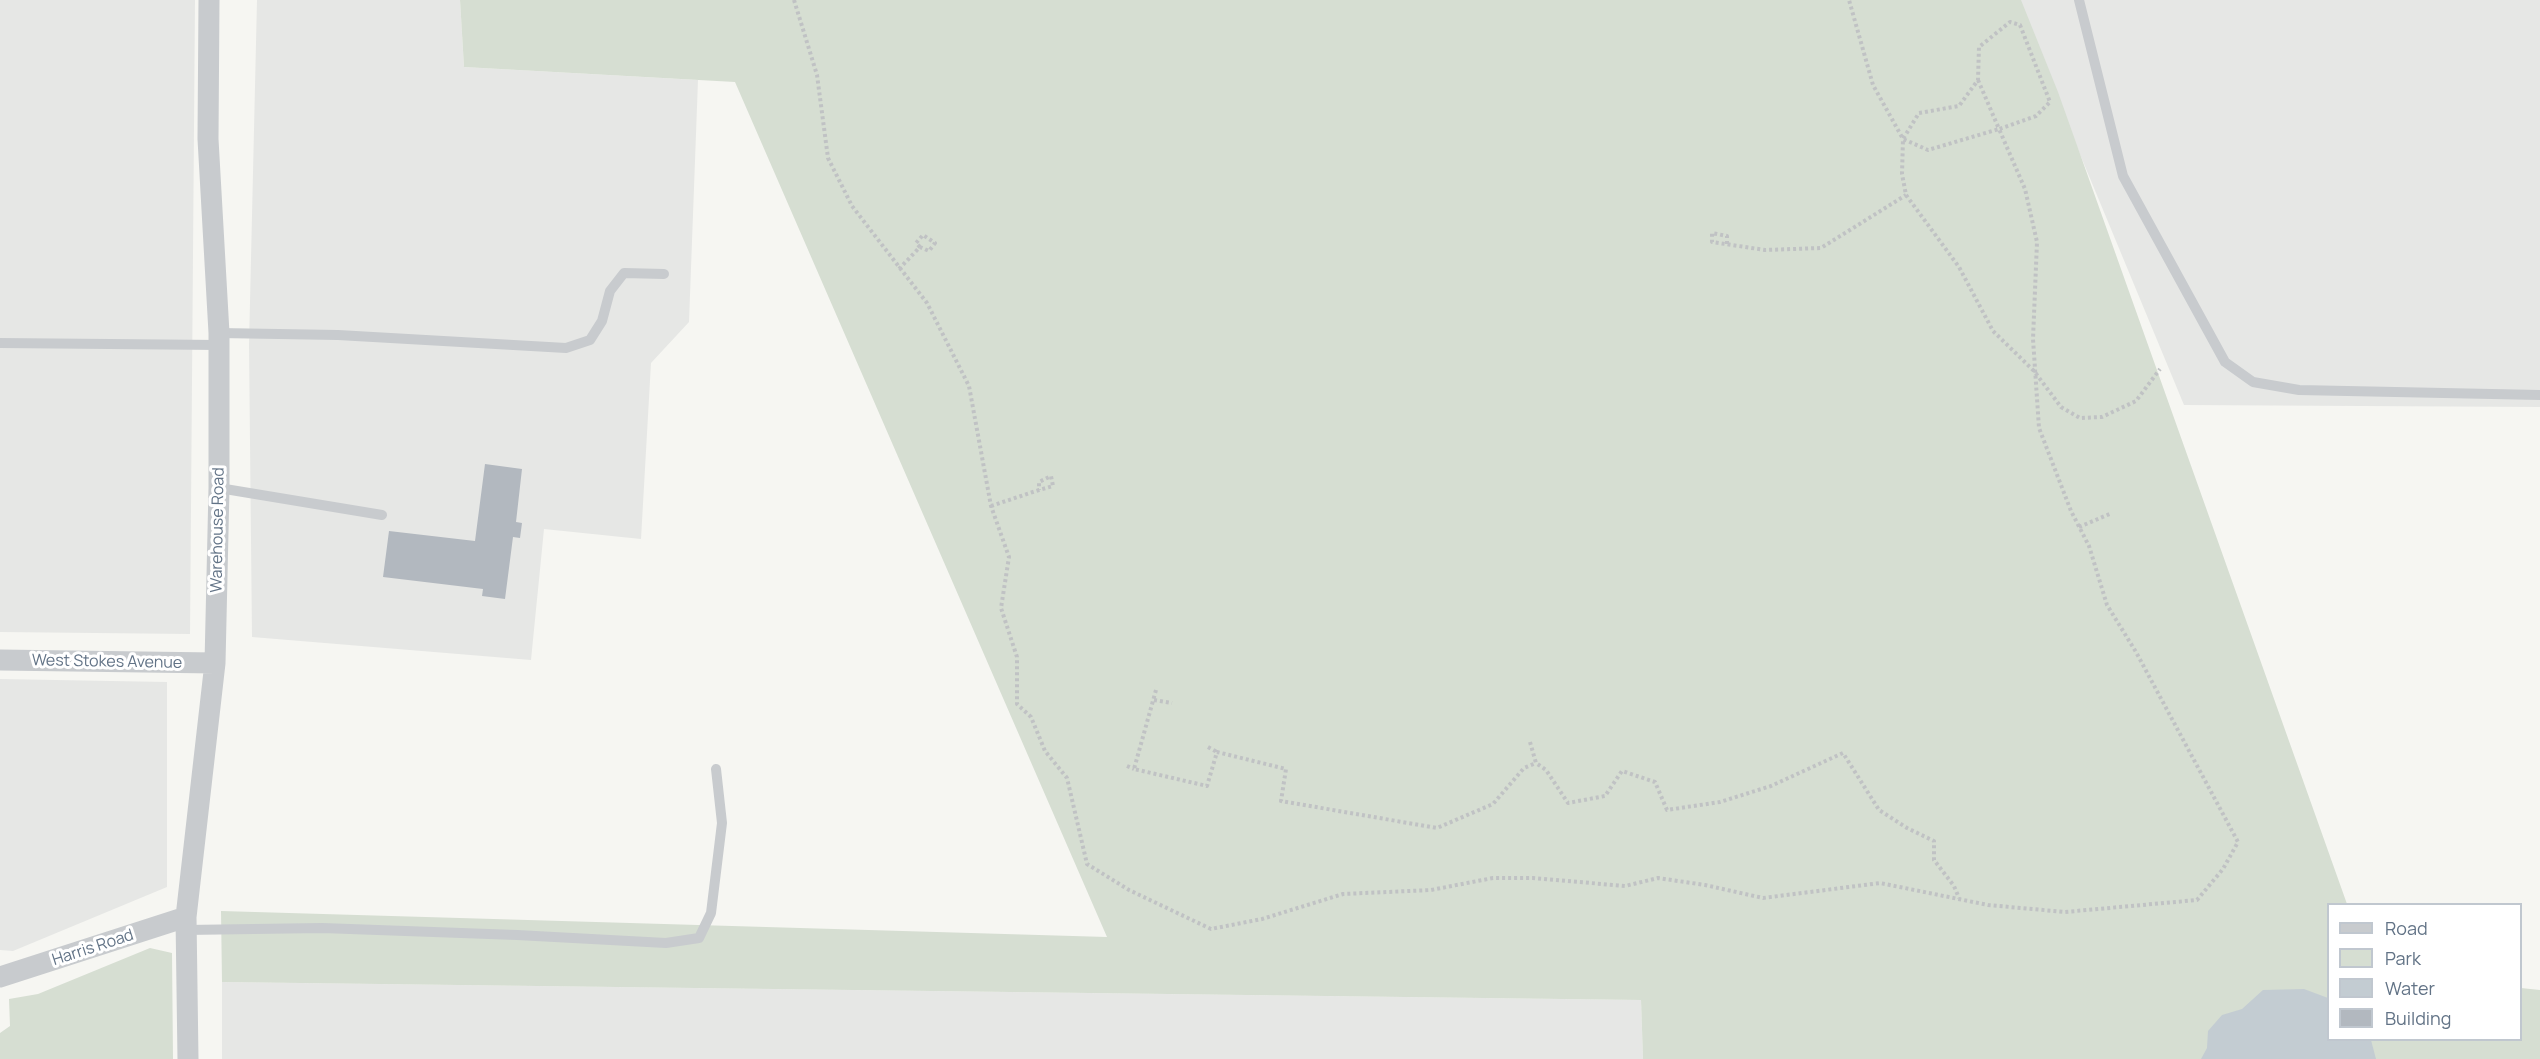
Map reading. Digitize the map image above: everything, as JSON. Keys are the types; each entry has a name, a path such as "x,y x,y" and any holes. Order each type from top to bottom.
{"street":[{"name":"Warehouse Road","path":"188,1059 186,923 215,663 219,488 219,339 208,139 209,0"},
{"name":"West Stokes Avenue","path":"0,660 215,663"},
{"name":"Harris Road","path":"0,977 186,923"}],"lane":[{"path":"2079,0 2123,176 2225,362 2253,382 2299,390 2540,395"},
{"path":"0,343 338,335 566,348 590,339 602,321 610,291 624,273 664,274"},
{"path":"219,488 382,515"},
{"path":"186,923 518,935 666,943 699,938 711,913 722,823 716,769"}],"path":[{"path":"794,0 817,75 828,158 852,206 927,303 969,386 991,506 1010,557 1001,608 1017,657 1017,704 1031,717 1045,751 1067,778 1087,864 1129,890 1211,929 1262,919 1343,894 1431,890 1493,878 1533,878 1625,886 1658,878 1763,898 1880,883 1988,905 2065,912 2198,900 2223,869 2238,842 2136,652 2107,606 2089,546 2039,428 2033,339 2037,242 2025,189 1999,129 1978,80 1979,47 2010,22 2020,25 2050,102 2036,116 1999,129 1928,150 1903,140 1873,85 1849,0"},
{"path":"1978,80 1959,105 1919,113 1903,140 1902,174 1906,195 1959,267 1993,331 2034,371 2061,407 2080,418 2102,417 2136,401 2160,369"},
{"path":"1728,244 1765,250 1821,248 1906,195"},
{"path":"923,236 934,243 929,251 920,246 916,243 923,236"},
{"path":"899,269 920,246"},
{"path":"991,506 1039,490"},
{"path":"2079,527 2112,513"},
{"path":"1134,769 1156,690"},
{"path":"1154,699 1172,703"},
{"path":"1530,742 1536,763 1546,770 1568,803 1605,796 1622,771 1655,782 1667,810 1720,802 1771,786 1843,753 1879,810 1907,828 1934,841 1934,860 1954,886 1959,899"},
{"path":"1208,747 1217,752 1286,769 1281,801 1437,828 1493,804 1524,768 1536,763"},
{"path":"1127,766 1207,786 1217,752"}],"shaded area":[{"path":"0,0 195,0 190,634 0,632"},
{"path":"257,0 460,0 464,67 698,80 689,322 651,363 641,539 544,529 531,660 252,637 249,345"},
{"path":"2016,0 2540,0 2540,407 2184,405"},
{"path":"0,679 167,682 167,887 13,951 0,950"},
{"path":"222,982 1641,1000 1643,1059 222,1059"}],"green space":[{"path":"460,0 2021,0 2058,92 2347,903 2327,903 2327,1041 2522,1041 2522,988 2540,990 2540,1059 1643,1059 1641,1000 222,982 221,911 1107,937 735,82 464,67"},
{"path":"150,948 172,953 173,1059 0,1059 0,1033 10,1026 9,999 38,994"}],"water":[{"path":"2304,989 2327,998 2327,1041 2371,1041 2376,1059 2201,1059 2207,1048 2208,1031 2222,1015 2242,1009 2263,990"}],"building":[{"path":"485,464 522,469 516,522 522,523 520,538 513,537 505,599 482,596 483,589 383,577 389,531 475,541"}]}
